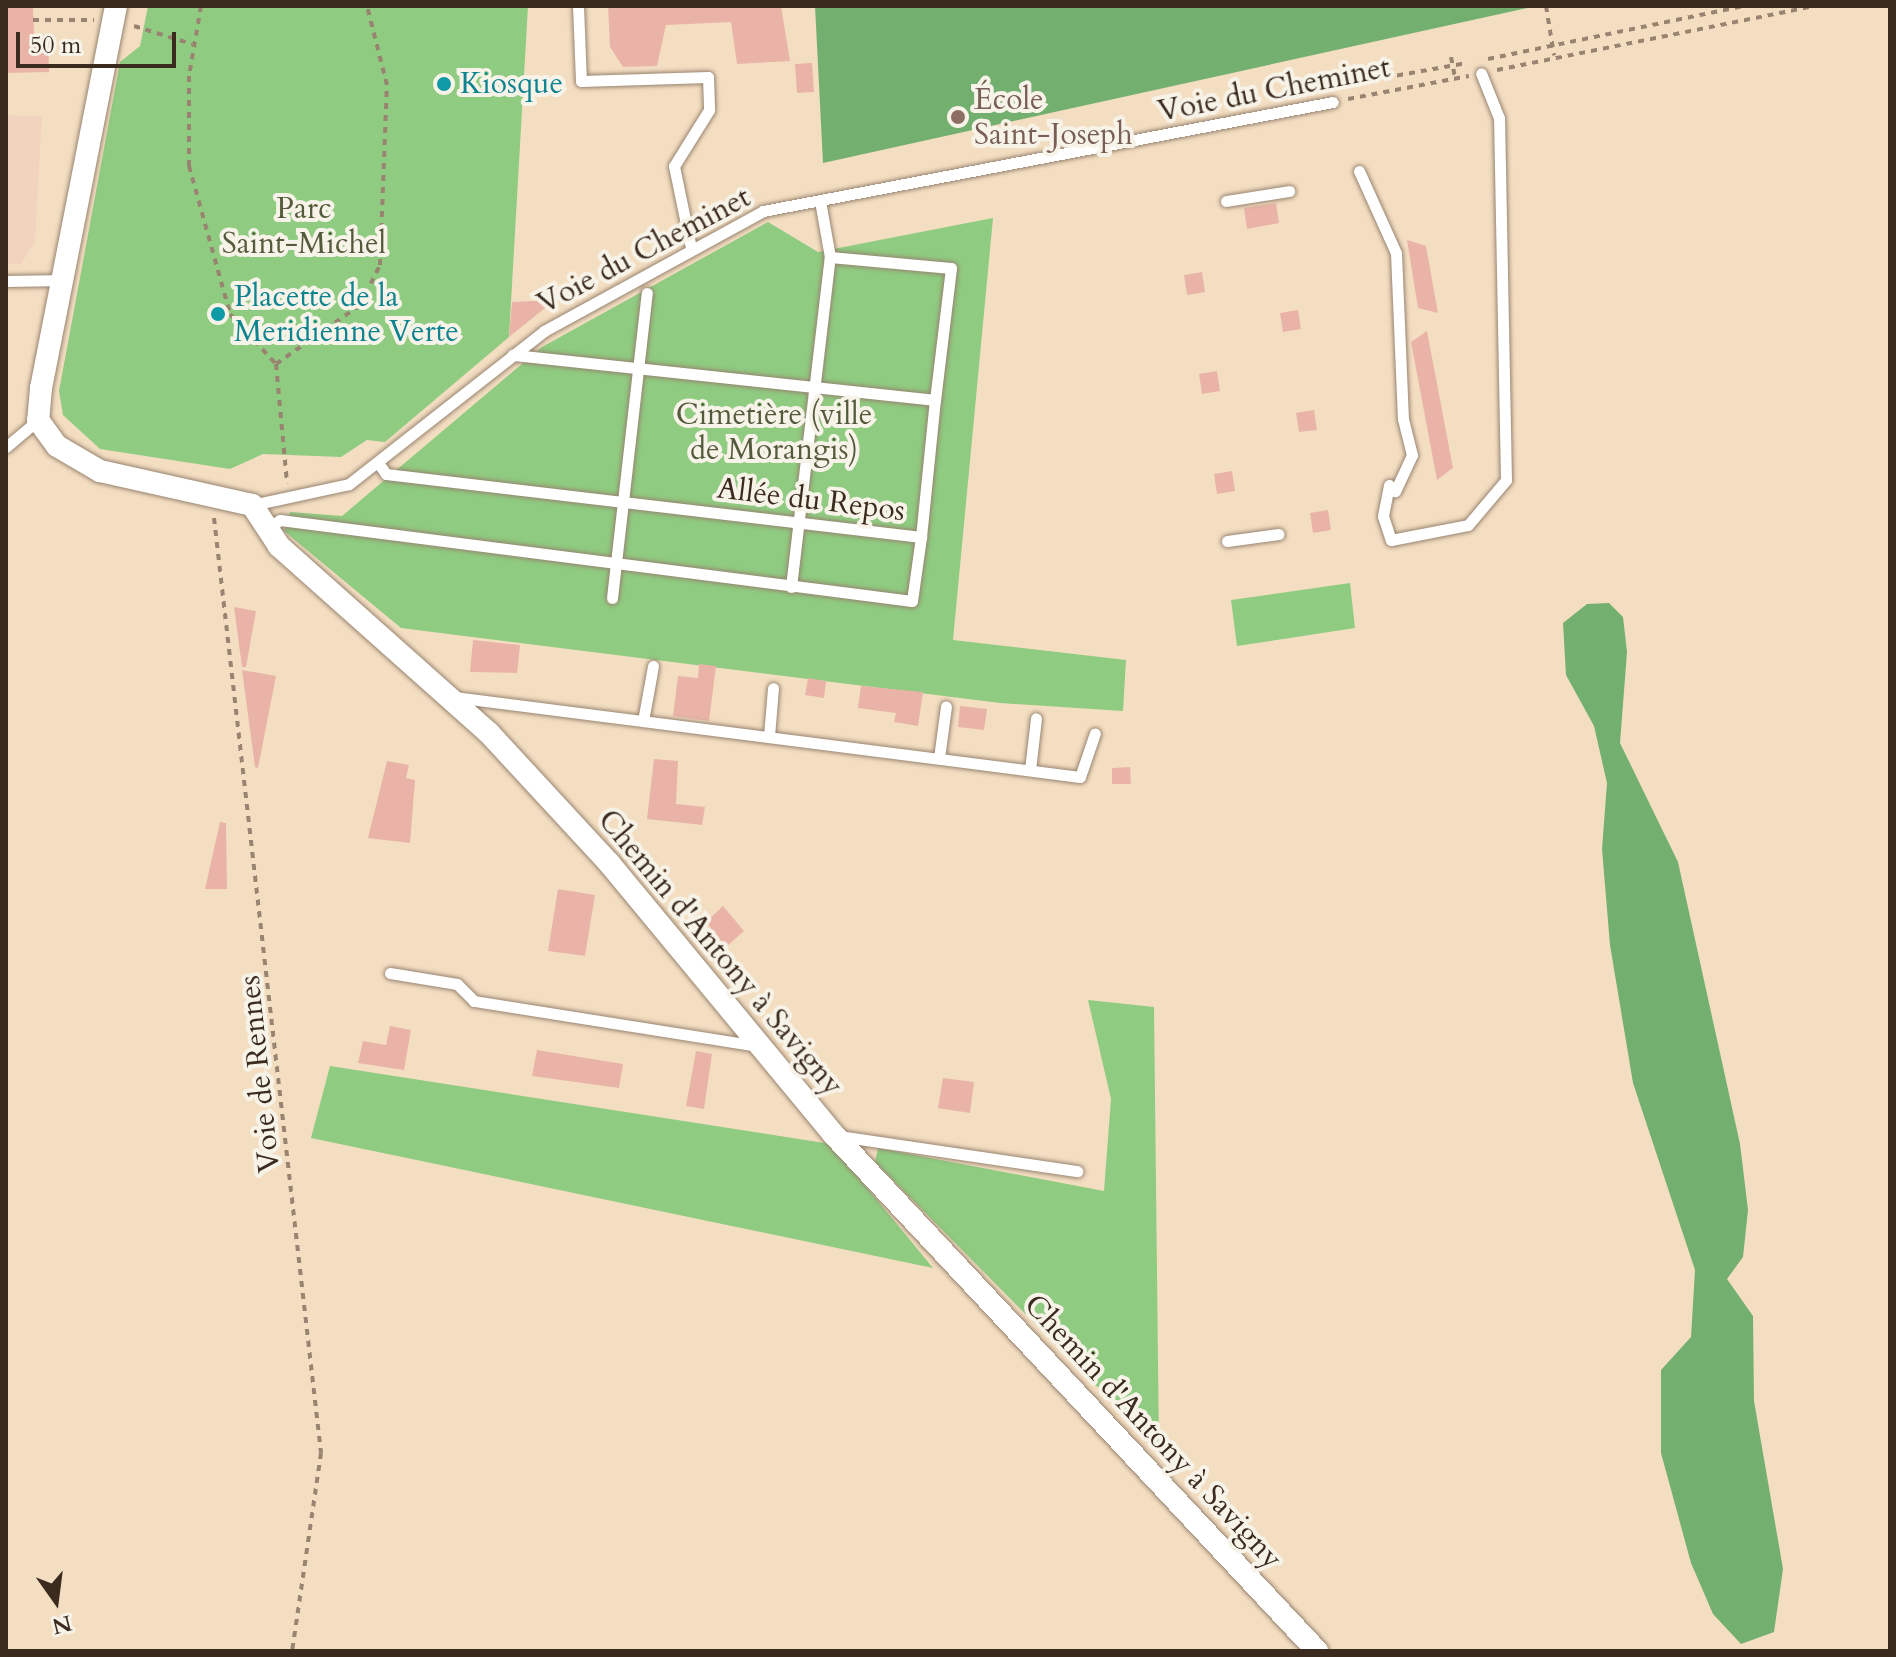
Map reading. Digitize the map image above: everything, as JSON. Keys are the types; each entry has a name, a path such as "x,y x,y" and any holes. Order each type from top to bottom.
{"street":[{"path":"116,14 41,388 38,420 75,461 219,492 252,505"},
{"name":"Chemin d'Antony à Savigny","path":"252,505 265,531 450,696 609,863 834,1135 1317,1651"}],"lane":[{"path":"578,6 581,81 708,77 709,110 674,166 691,248"},
{"path":"1359,171 1396,253 1402,405 1412,455 1392,488 1383,516 1391,540 1468,525 1506,480 1499,118 1481,73"},
{"name":"Voie du Cheminet","path":"252,505 288,494 338,489 379,464 512,355 691,248 763,211 1333,102"},
{"path":"1226,201 1289,191"},
{"path":"791,587 830,257 820,201"},
{"name":"Allée du Repos","path":"379,464 386,474 921,537 951,268 830,257"},
{"path":"6,281 65,280"},
{"path":"612,598 647,293"},
{"path":"512,355 935,400"},
{"path":"6,447 38,420"},
{"path":"265,531 280,520 615,567 912,601 921,537"},
{"path":"1227,541 1279,534"},
{"path":"643,721 653,666"},
{"path":"769,736 773,688"},
{"path":"450,696 1080,777 1095,733"},
{"path":"939,758 946,706"},
{"path":"1030,770 1036,718"},
{"path":"390,973 457,984 474,1001 759,1046"},
{"path":"834,1135 1077,1171"}],"path":[{"path":"201,6 192,44 189,166 208,249 230,314 276,364 288,494"},
{"path":"276,364 360,305 380,265 387,85 367,6"},
{"path":"1546,6 1555,56"},
{"name":"Voie du Cheminet","path":"1333,102 1814,6"},
{"path":"33,20 116,14 192,44"},
{"path":"1451,57 1455,78"},
{"name":"Voie de Rennes","path":"219,492 219,570 261,886 321,1453 292,1651"}],"shaded area":[{"path":"6,115 42,116 35,242 21,264 6,264"}],"green space":[{"name":"Parc Saint-Michel","path":"148,6 528,6 509,337 385,442 367,440 341,457 263,454 230,469 100,449 63,415 59,391 120,62 140,46"},
{"name":"École Saint-Joseph","path":"815,6 1536,6 823,163"},
{"name":"Cimetière (ville de Morangis)","path":"993,218 953,640 1126,660 1123,711 1000,703 401,628 284,531 290,512 342,516 542,347 768,222 818,252"},
{"path":"1350,583 1355,628 1237,646 1231,600"},
{"path":"1609,603 1623,617 1627,652 1620,743 1678,862 1740,1144 1748,1210 1743,1257 1727,1279 1753,1316 1754,1401 1783,1569 1774,1632 1741,1644 1713,1614 1691,1563 1661,1453 1661,1370 1691,1337 1695,1270 1633,1083 1610,945 1602,849 1607,783 1594,726 1566,675 1563,623 1587,604"},
{"path":"1088,1000 1154,1007 1159,1449 875,1162 878,1148 1104,1191 1111,1099"},
{"path":"330,1066 831,1144 933,1268 311,1138"}],"building":[{"path":"6,6 33,6 34,34 48,34 49,72 6,73"},
{"path":"608,6 781,6 790,61 737,64 731,22 666,25 657,66 623,67 610,47"},
{"path":"812,63 814,92 797,93 795,64"},
{"name":"Kiosque","path":"440,74 448,74 453,83 451,90 440,92 435,87 435,79"},
{"path":"1276,203 1279,223 1247,229 1244,208"},
{"path":"1407,240 1426,246 1438,313 1418,308"},
{"path":"1202,272 1205,292 1187,295 1184,275"},
{"path":"555,300 509,337 512,302"},
{"path":"1298,310 1301,329 1283,332 1280,313"},
{"path":"1427,331 1453,468 1437,480 1411,342"},
{"path":"1217,371 1220,391 1202,394 1199,374"},
{"path":"1314,410 1317,430 1299,432 1296,413"},
{"path":"1232,471 1235,491 1217,494 1214,474"},
{"path":"1328,510 1331,530 1313,533 1310,513"},
{"path":"234,607 256,611 246,667 242,667"},
{"path":"473,640 520,645 517,673 470,672"},
{"path":"699,664 716,666 709,721 673,716 678,676 698,678"},
{"path":"242,670 276,676 258,768 255,767"},
{"path":"808,678 826,681 824,698 805,695"},
{"path":"861,686 923,692 918,726 894,722 896,713 858,708"},
{"path":"960,706 987,709 984,730 958,727"},
{"path":"654,759 678,761 676,804 705,807 702,825 647,819"},
{"path":"387,761 409,765 406,778 415,780 410,843 368,838"},
{"path":"1130,767 1131,784 1112,784 1112,768"},
{"path":"220,822 226,823 227,889 205,889"},
{"path":"558,889 595,895 585,956 548,951"},
{"path":"723,906 744,931 726,947 706,922"},
{"path":"390,1026 411,1030 404,1070 358,1063 363,1041 386,1045"},
{"path":"537,1050 623,1064 619,1088 532,1076"},
{"path":"696,1051 712,1054 704,1109 686,1106"},
{"path":"943,1078 974,1082 970,1113 938,1108"}],"place":[{"name":"Kiosque","path":"444,84"},
{"name":"École Saint-Joseph","path":"958,117"},
{"name":"Placette de la Meridienne Verte","path":"218,314"}]}
